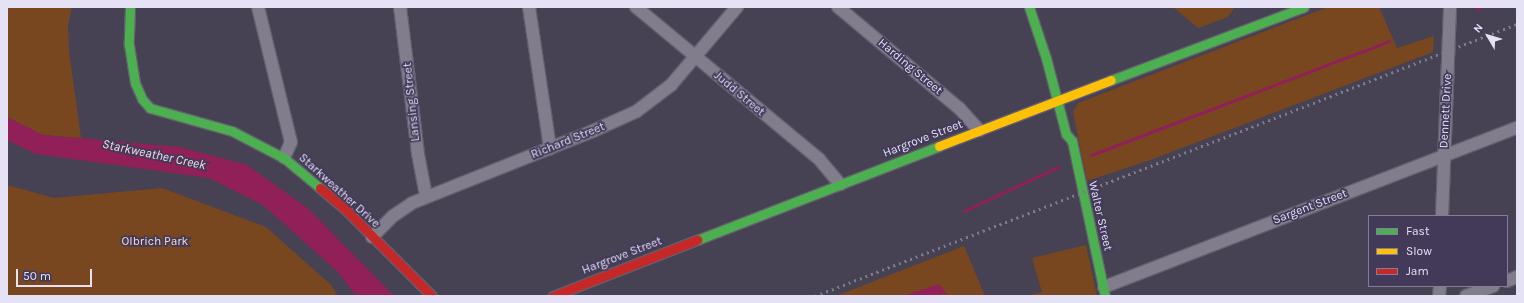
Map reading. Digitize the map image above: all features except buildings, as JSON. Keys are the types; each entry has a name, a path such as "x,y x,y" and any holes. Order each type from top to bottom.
{"street":[{"name":"Starkweather Drive","path":"130,7 129,45 135,83 142,100 147,105 156,109 203,120 232,131 284,158 314,182 432,296"},
{"path":"258,7 291,142 284,158"},
{"name":"Lansing Street","path":"400,7 418,154 426,196"},
{"path":"529,7 550,148"},
{"name":"Judd Street","path":"636,7 819,159 840,184"},
{"name":"Richard Street","path":"372,237 393,216 426,196 550,148 637,111 671,84 737,7"},
{"name":"Harding Street","path":"838,7 959,108 978,130"},
{"name":"Walter Street","path":"1029,7 1046,58 1066,134 1072,141"},
{"name":"Hargrove Street","path":"553,296 978,130 1066,98 1275,13 1304,7"},
{"name":"Dennett Drive","path":"1442,215 1450,7"},
{"name":"Walter Street","path":"1046,58 1054,64 1066,98 1074,131 1072,141 1104,291"},
{"name":"Sargent Street","path":"1104,291 1517,128"},
{"path":"1466,296 1490,287"}],"green space":[{"path":"7,7 72,7 68,25 69,51 81,138 43,135 7,117"},
{"path":"1173,7 1235,7 1228,17 1198,28"},
{"path":"1328,7 1379,7 1397,48 1434,36 1433,52 1153,159 1087,181 1073,112 1078,103"},
{"name":"Olbrich Park","path":"7,185 54,198 162,188 266,227 331,285 338,296 7,296"},
{"path":"1086,245 1097,296 1027,296 1042,292 1032,258"},
{"path":"964,246 985,296 836,296"}],"water":[{"name":"Starkweather Creek","path":"7,117 43,135 180,147 247,165 309,209 394,296 356,296 338,272 263,205 209,178 36,154 7,140"},
{"path":"939,284 947,294 903,296"}],"waterway":[{"path":"1477,9 1481,7"},
{"path":"1091,155 1389,41"},
{"path":"964,211 1058,167"}],"railway":[{"path":"815,296 1517,24"}],"traffic: fast":[{"path":"130,7 129,45 135,83 142,99 150,108 232,131 284,158 320,188"},
{"path":"1029,7 1046,58 1066,134 1072,141 1105,296"},
{"path":"1111,80 1304,7"},
{"path":"697,240 939,146"}],"traffic: slow":[{"path":"939,146 1111,80"}],"traffic: jam":[{"path":"320,188 347,211 432,296"},
{"path":"553,296 697,240"}]}
